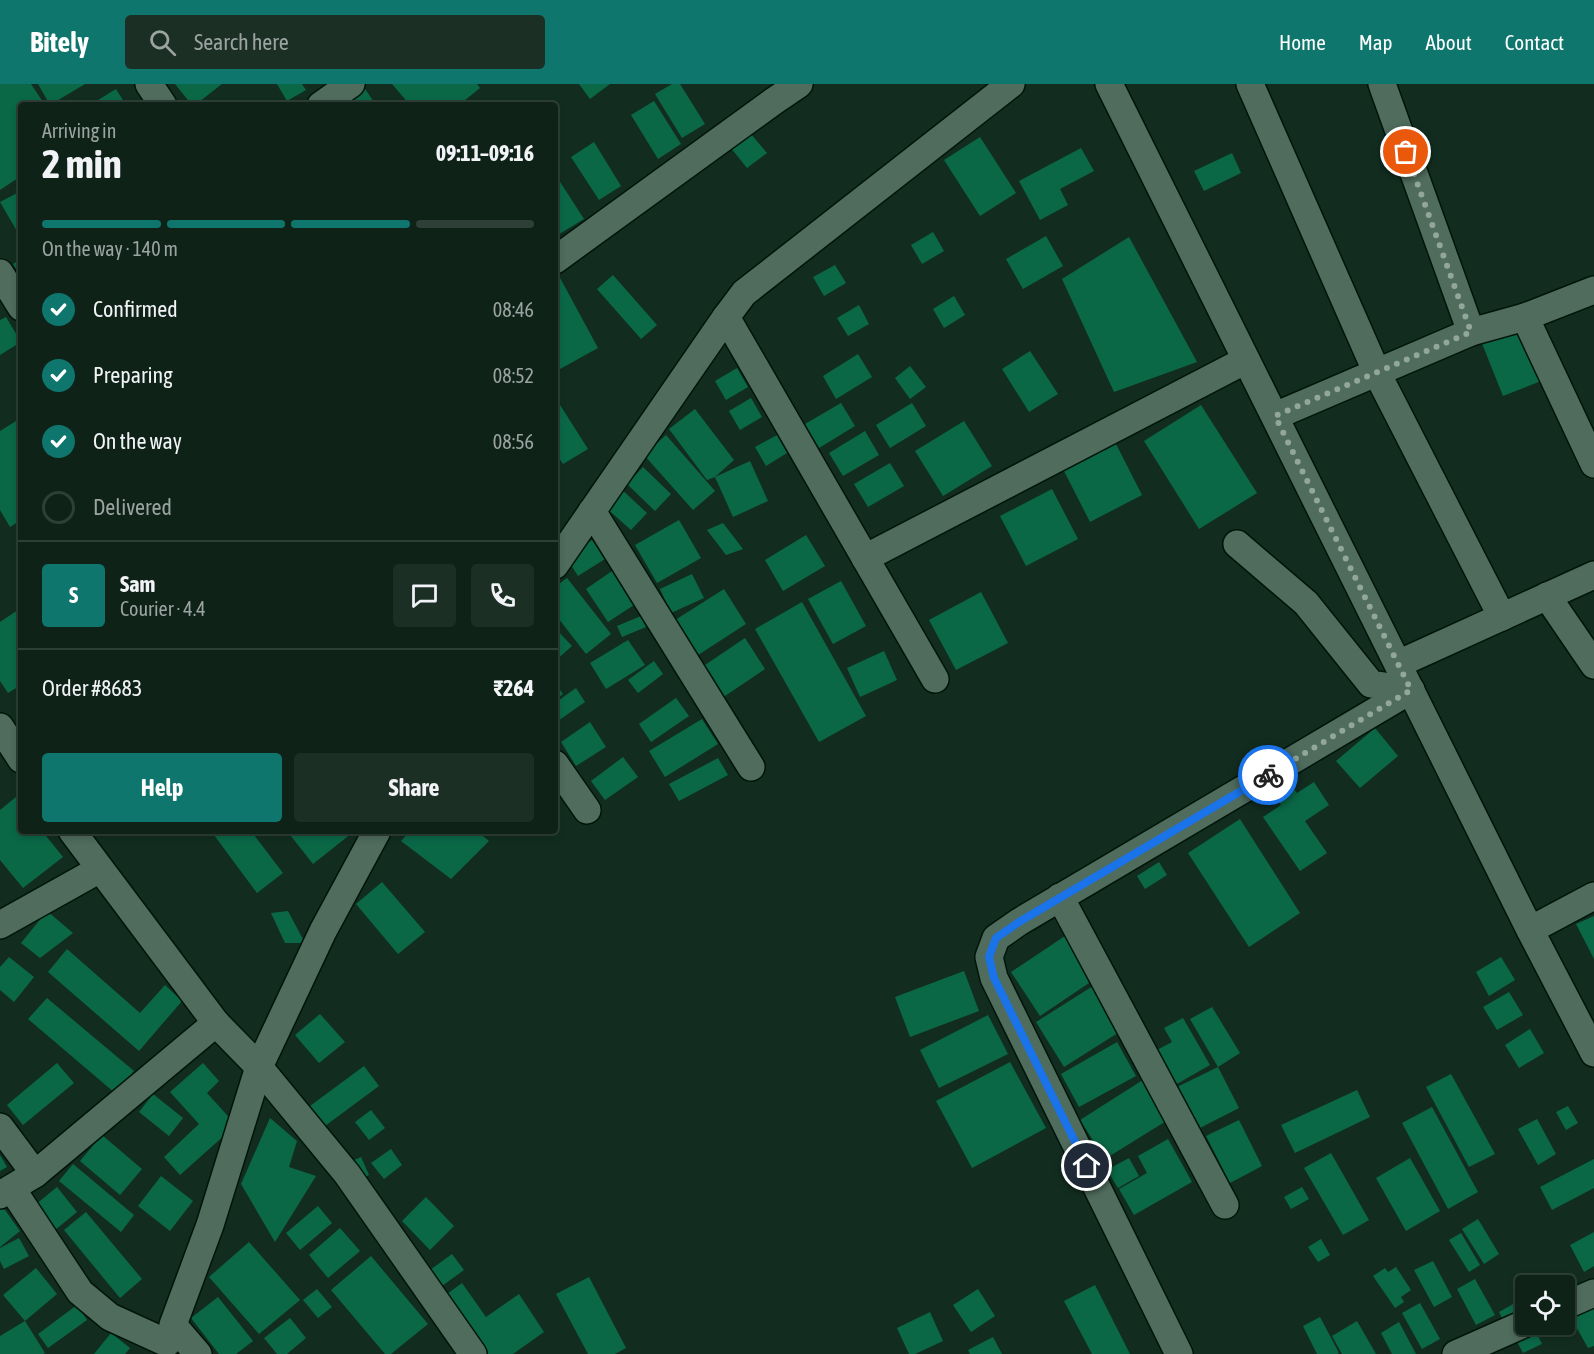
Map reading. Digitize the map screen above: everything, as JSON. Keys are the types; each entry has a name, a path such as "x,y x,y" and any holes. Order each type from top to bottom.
{"street":[{"path":"149,84 161,102"},
{"path":"325,102 351,84"},
{"path":"558,258 799,84"},
{"path":"558,561 744,293 1011,84"},
{"path":"1109,84 1530,930 1594,1053"},
{"path":"1250,84 1377,373 1502,617"},
{"path":"1382,84 1471,332"},
{"path":"0,273 18,302"},
{"path":"1275,416 1471,332 1525,317 1594,290"},
{"path":"726,317 935,679"},
{"path":"1525,317 1594,464"},
{"path":"865,558 1246,360"},
{"path":"592,511 751,767"},
{"path":"1238,544 1306,603 1371,684 1411,690"},
{"path":"1398,664 1594,575"},
{"path":"1548,596 1594,665"},
{"path":"1179,1354 994,978 989,957 996,938 1019,922 1411,690"},
{"path":"0,727 18,754"},
{"path":"558,768 586,810"},
{"path":"74,834 216,1023 259,1067 347,1174 473,1354"},
{"path":"168,1341 210,1225 259,1067 323,931 373,834"},
{"path":"0,925 100,869"},
{"path":"1530,930 1594,896"},
{"path":"1060,897 1225,1205"},
{"path":"198,1354 110,1317 80,1292 6,1192 35,1174 216,1023"},
{"path":"0,1127 35,1174"},
{"path":"1575,1301 1594,1293"},
{"path":"1456,1354 1515,1328"}],"building":[{"path":"0,84 31,84 43,102 18,102 18,178 0,190"},
{"path":"38,84 85,84 55,102 48,102"},
{"path":"175,84 222,84 199,102 190,102"},
{"path":"277,84 302,84 306,90 287,101"},
{"path":"392,84 477,84 480,88 463,102 407,102"},
{"path":"579,84 610,84 590,99"},
{"path":"672,84 680,84 705,124 682,138 655,94"},
{"path":"363,86 374,102 341,102"},
{"path":"116,89 124,102 95,102"},
{"path":"654,101 681,144 658,159 631,115"},
{"path":"745,127 767,153 747,168 726,142"},
{"path":"980,137 1016,193 980,216 944,160"},
{"path":"594,142 621,186 599,200 571,157"},
{"path":"1081,148 1094,171 1060,189 1068,205 1040,220 1019,181"},
{"path":"1232,153 1241,173 1204,191 1194,171"},
{"path":"558,179 584,219 558,235"},
{"path":"18,193 18,233 0,202"},
{"path":"933,232 944,251 922,264 911,245"},
{"path":"1046,236 1063,266 1023,289 1006,259"},
{"path":"1129,237 1197,362 1114,392 1062,279"},
{"path":"18,261 18,272 13,264"},
{"path":"835,265 846,283 824,296 813,277"},
{"path":"613,275 657,325 641,339 597,289"},
{"path":"558,276 598,348 560,369 558,365"},
{"path":"954,296 965,315 944,328 933,309"},
{"path":"859,305 869,324 848,336 837,318"},
{"path":"6,317 18,337 18,344 0,355 0,320"},
{"path":"1519,326 1541,381 1503,396 1481,341"},
{"path":"1030,351 1058,394 1029,412 1002,369"},
{"path":"858,354 872,377 836,399 823,376"},
{"path":"910,366 926,387 910,399 895,378"},
{"path":"737,368 748,387 726,400 715,381"},
{"path":"751,398 762,417 740,430 729,411"},
{"path":"558,402 588,449 563,464 558,456"},
{"path":"841,403 855,426 819,448 805,424"},
{"path":"912,403 926,426 890,448 876,425"},
{"path":"1201,405 1257,493 1199,529 1144,441"},
{"path":"695,409 734,460 715,477 707,480 669,429"},
{"path":"18,420 18,522 10,527 0,510 0,431"},
{"path":"964,421 992,466 943,496 915,451"},
{"path":"865,431 879,455 843,476 829,453"},
{"path":"666,435 715,491 693,510 644,455"},
{"path":"777,435 787,453 766,466 755,447"},
{"path":"1116,444 1142,495 1090,522 1064,471"},
{"path":"750,461 768,501 733,517 715,477"},
{"path":"890,463 904,486 868,507 854,484"},
{"path":"643,467 671,494 655,511 627,484"},
{"path":"620,488 647,513 631,530 604,506"},
{"path":"1052,489 1078,539 1026,566 1000,516"},
{"path":"679,520 701,558 657,583 635,545"},
{"path":"723,523 743,549 726,555 707,530"},
{"path":"806,535 825,566 783,591 765,560"},
{"path":"592,540 605,559 578,576 566,557"},
{"path":"612,571 634,605 608,622 586,589"},
{"path":"692,574 704,598 671,613 660,589"},
{"path":"567,578 611,634 586,654 558,618 558,585"},
{"path":"841,581 866,626 833,644 808,599"},
{"path":"724,589 746,624 695,657 672,622"},
{"path":"981,592 1008,643 956,670 929,620"},
{"path":"802,602 866,716 819,742 755,629"},
{"path":"18,610 18,687 8,693 0,681 0,622"},
{"path":"641,616 646,627 622,637 617,626"},
{"path":"558,631 572,646 558,658"},
{"path":"745,638 765,669 722,698 702,667"},
{"path":"628,640 645,665 606,689 590,663"},
{"path":"884,651 897,680 860,697 847,668"},
{"path":"654,661 663,674 638,693 628,680"},
{"path":"558,687 563,694 558,698"},
{"path":"576,688 585,702 558,721 558,701"},
{"path":"676,698 689,716 651,742 639,724"},
{"path":"702,719 718,744 665,777 649,751"},
{"path":"590,722 606,747 576,766 561,742"},
{"path":"1375,728 1398,756 1360,788 1336,761"},
{"path":"623,757 638,777 605,800 591,781"},
{"path":"718,758 728,775 679,801 669,784"},
{"path":"1289,782 1297,793 1314,782 1329,805 1305,821 1327,853 1300,871 1263,817 1281,805 1273,793"},
{"path":"16,797 18,800 18,834 44,834 63,857 23,888 0,860 0,810"},
{"path":"1240,819 1300,913 1249,947 1188,853"},
{"path":"213,834 253,834 283,873 257,893"},
{"path":"289,834 351,834 313,864"},
{"path":"407,834 481,834 489,841 451,879 401,841"},
{"path":"1159,862 1167,875 1145,889 1137,876"},
{"path":"382,882 425,932 398,954 356,904"},
{"path":"47,911 73,933 40,958 21,943"},
{"path":"288,911 305,943 285,943 271,913"},
{"path":"1594,916 1594,959 1576,924"},
{"path":"1065,936 1095,979 1040,1016 1011,972"},
{"path":"67,949 140,1013 165,985 182,1001 139,1051 48,972"},
{"path":"9,957 34,977 14,1002 0,990 0,967"},
{"path":"1501,957 1515,980 1489,996 1476,972"},
{"path":"964,971 979,1011 910,1037 895,997"},
{"path":"1093,986 1121,1031 1064,1067 1036,1022"},
{"path":"1509,992 1523,1015 1497,1030 1483,1007"},
{"path":"47,998 134,1071 115,1093 28,1019"},
{"path":"1212,1007 1240,1053 1218,1067 1190,1019"},
{"path":"320,1014 345,1042 319,1063 295,1035"},
{"path":"988,1015 1008,1054 939,1088 920,1050"},
{"path":"1183,1018 1210,1065 1175,1085 1155,1051 1172,1042 1164,1028"},
{"path":"1530,1029 1544,1053 1519,1068 1505,1045"},
{"path":"1117,1042 1136,1076 1079,1107 1061,1074"},
{"path":"1010,1062 1046,1128 972,1168 936,1101"},
{"path":"57,1063 74,1083 23,1125 7,1105"},
{"path":"203,1063 219,1081 207,1093 236,1125 180,1175 164,1157 199,1124 170,1092"},
{"path":"364,1066 379,1086 325,1126 310,1106"},
{"path":"1218,1067 1239,1108 1198,1129 1177,1087"},
{"path":"1451,1074 1495,1154 1469,1167 1426,1087"},
{"path":"1146,1078 1151,1086 1146,1089 1161,1114 1171,1118 1105,1159 1080,1120"},
{"path":"1357,1090 1370,1117 1295,1153 1281,1125"},
{"path":"153,1094 183,1118 169,1136 139,1112"},
{"path":"1568,1106 1578,1123 1566,1130 1556,1112"},
{"path":"1432,1107 1478,1192 1448,1209 1402,1123"},
{"path":"371,1110 385,1128 369,1140 355,1122"},
{"path":"270,1118 297,1141 289,1167 316,1176 275,1242 241,1184"},
{"path":"1537,1119 1556,1154 1538,1165 1518,1129"},
{"path":"1239,1120 1262,1166 1230,1183 1206,1136"},
{"path":"102,1135 142,1169 120,1195 80,1161"},
{"path":"1168,1139 1192,1182 1134,1215 1119,1189 1147,1173 1138,1156"},
{"path":"391,1149 402,1165 384,1179 371,1163"},
{"path":"1331,1153 1369,1220 1343,1235 1304,1168"},
{"path":"0,1155 7,1167 0,1171"},
{"path":"361,1157 369,1175 359,1180 350,1162"},
{"path":"1129,1158 1139,1176 1118,1188 1107,1170"},
{"path":"1410,1158 1440,1211 1406,1231 1376,1178"},
{"path":"1594,1159 1594,1188 1552,1210 1540,1187"},
{"path":"73,1164 134,1215 121,1232 59,1181"},
{"path":"161,1176 193,1201 170,1231 138,1206"},
{"path":"57,1187 77,1212 55,1230 35,1205"},
{"path":"1302,1187 1309,1199 1291,1209 1284,1197"},
{"path":"426,1197 454,1226 430,1250 402,1221"},
{"path":"0,1203 20,1231 0,1247"},
{"path":"318,1206 332,1223 300,1250 286,1233"},
{"path":"86,1212 142,1279 120,1298 64,1230"},
{"path":"1478,1219 1499,1254 1484,1264 1462,1229"},
{"path":"340,1228 360,1251 328,1278 309,1255"},
{"path":"1594,1232 1594,1266 1584,1272 1570,1245"},
{"path":"1461,1233 1480,1265 1469,1272 1449,1240"},
{"path":"19,1238 29,1256 4,1269 0,1261 0,1248"},
{"path":"1321,1239 1330,1255 1318,1262 1308,1247"},
{"path":"249,1242 300,1300 259,1334 209,1277"},
{"path":"452,1254 464,1270 442,1286 430,1270"},
{"path":"371,1256 428,1324 391,1354 385,1354 331,1290"},
{"path":"1433,1261 1452,1297 1434,1307 1414,1270"},
{"path":"1396,1267 1411,1290 1401,1297 1404,1302 1395,1308 1373,1276 1385,1268 1388,1272"},
{"path":"36,1268 57,1294 25,1321 3,1295"},
{"path":"589,1277 626,1348 615,1354 588,1354 556,1294"},
{"path":"1475,1279 1495,1315 1476,1325 1457,1289"},
{"path":"462,1283 486,1317 519,1294 544,1332 513,1354 488,1354 447,1294"},
{"path":"1095,1285 1130,1354 1092,1354 1064,1301"},
{"path":"317,1289 332,1307 318,1318 303,1300"},
{"path":"978,1289 995,1316 971,1332 953,1305"},
{"path":"218,1297 253,1341 236,1354 219,1354 191,1318"},
{"path":"1594,1300 1594,1346 1588,1348 1575,1325 1575,1311"},
{"path":"1420,1303 1440,1339 1422,1349 1402,1313"},
{"path":"1515,1303 1515,1319 1505,1324 1499,1312"},
{"path":"77,1305 87,1320 48,1348 38,1334"},
{"path":"930,1312 943,1341 915,1354 909,1354 897,1328"},
{"path":"1320,1317 1339,1353 1337,1354 1317,1354 1303,1326"},
{"path":"290,1318 306,1338 287,1354 277,1354 264,1338"},
{"path":"25,1321 45,1353 0,1354 0,1336"},
{"path":"1357,1321 1376,1354 1342,1354 1332,1336"},
{"path":"1399,1322 1416,1354 1392,1354 1381,1333"},
{"path":"111,1333 130,1348 125,1354 94,1354"},
{"path":"1526,1335 1538,1335 1542,1344 1523,1353 1516,1340"},
{"path":"993,1337 1002,1354 970,1354 968,1350"}],"way so far":[{"path":"1268,775 1411,690 1275,416 1471,332 1406,152"}],"route":[{"path":"1087,1166 994,978 989,957 996,938 1019,922 1268,775"}]}
